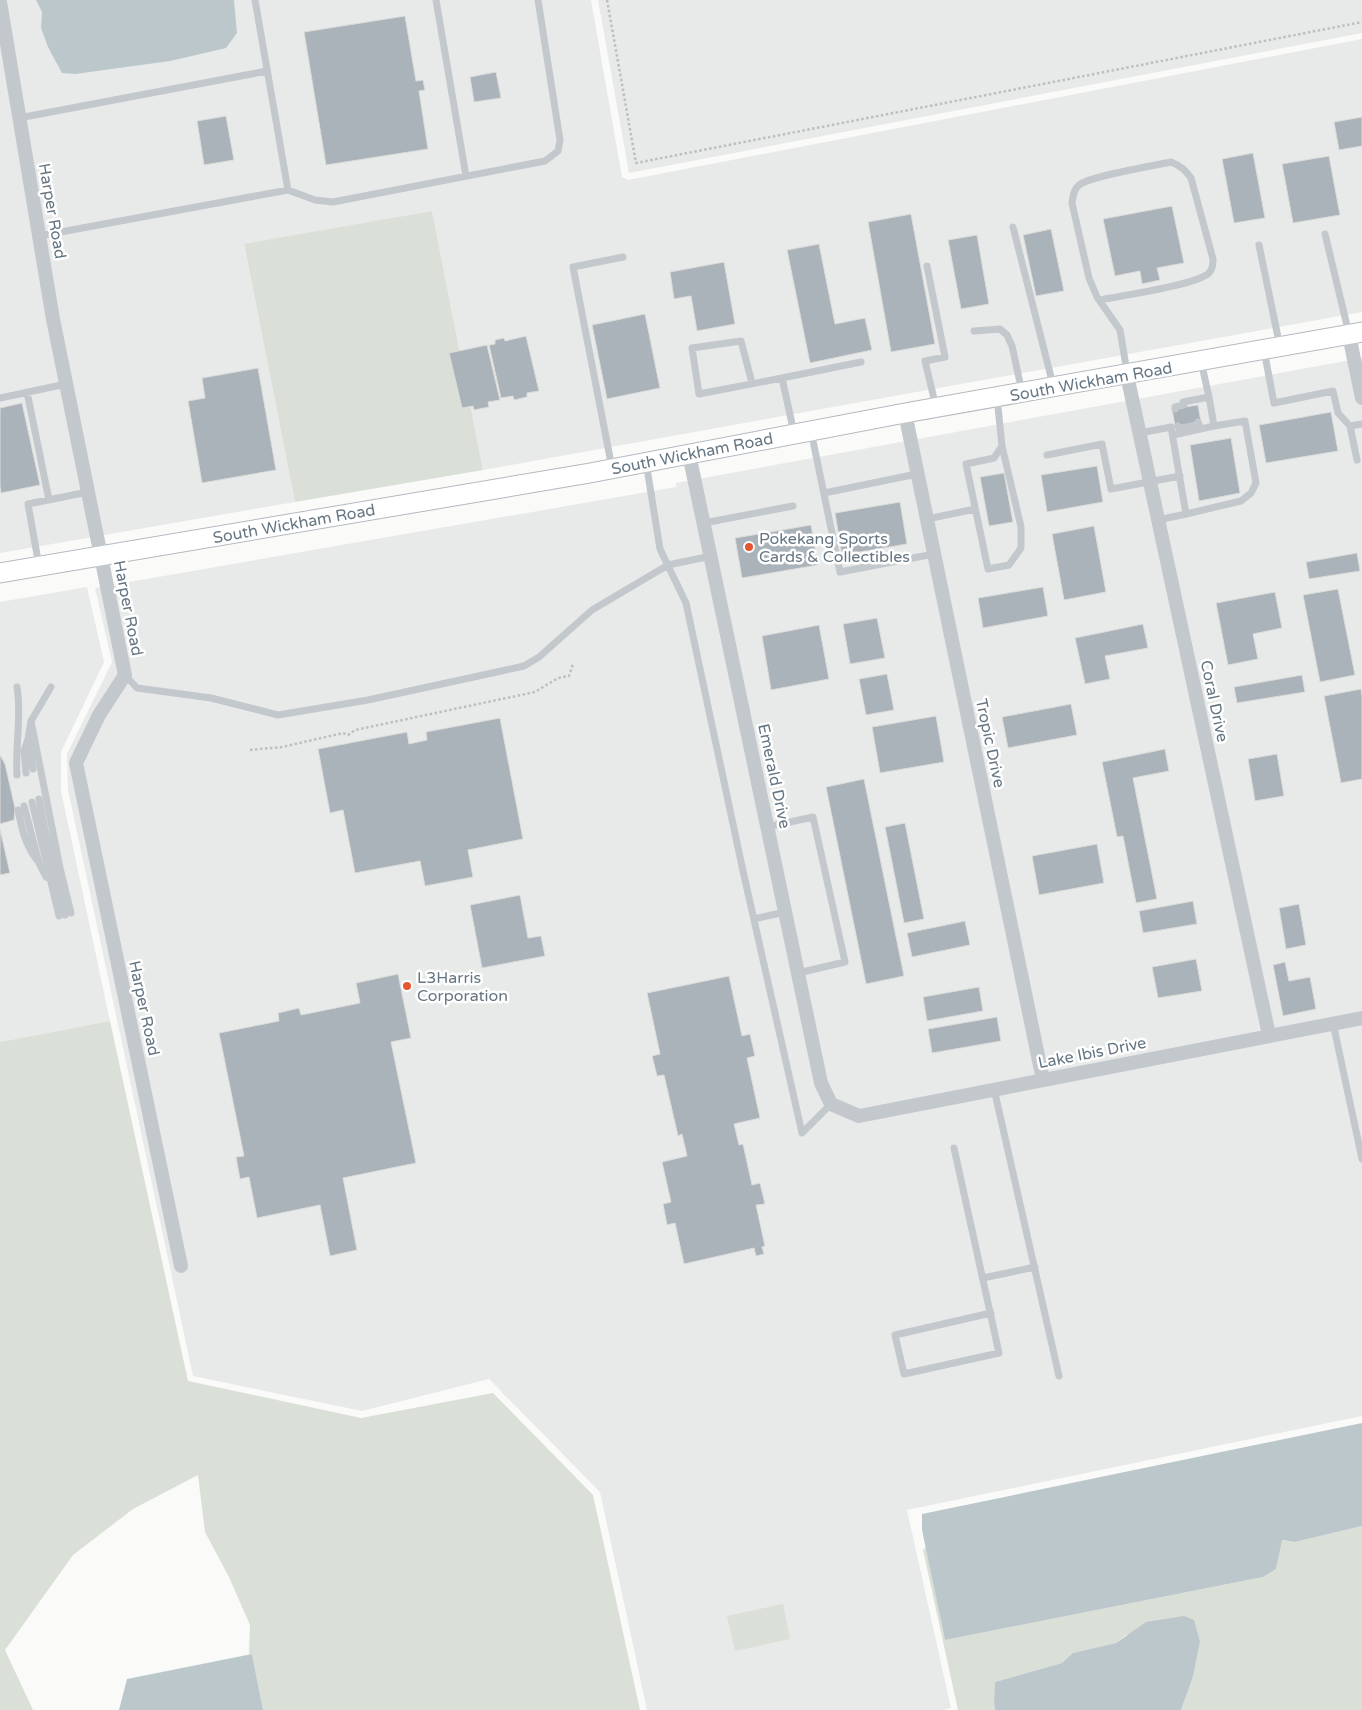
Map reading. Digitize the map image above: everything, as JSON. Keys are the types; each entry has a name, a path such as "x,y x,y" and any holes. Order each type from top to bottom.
{"main road":[{"name":"South Wickham Road","path":"0,573 612,469 936,407 1127,375 1355,333"}],"street":[{"name":"Harper Road","path":"0,2 3,43 19,118 66,384 125,676 99,715 76,763 182,1266"},
{"path":"1355,333 1362,398"},
{"name":"Coral Drive","path":"1127,375 1269,1035"},
{"name":"Tropic Drive","path":"905,413 1043,1080"},
{"name":"Emerald Drive","path":"690,454 821,1082 831,1104"},
{"name":"Lake Ibis Drive","path":"831,1104 859,1116 1362,1018"}],"lane":[{"path":"255,0 288,190"},
{"path":"436,0 466,176"},
{"path":"39,236 288,190 315,200 333,202 545,161 558,151 560,140 538,0"},
{"path":"19,118 267,71"},
{"path":"1100,300 1201,279 1213,267 1213,258 1190,178 1186,170 1179,165 1171,162 1085,181 1077,186 1073,194 1072,203 1089,278 1100,300 1120,330 1127,375"},
{"path":"1013,227 1053,387"},
{"path":"1325,234 1355,333"},
{"path":"1259,245 1272,349 1274,403 1333,391 1338,413 1350,426 1357,460"},
{"path":"612,469 573,267 623,257"},
{"path":"926,266 945,357 925,361 936,407"},
{"path":"974,331 1000,329 1007,334 1012,346 1022,393"},
{"path":"752,383 741,341 692,348 699,394 861,362"},
{"path":"1201,361 1214,426"},
{"path":"782,378 824,494 840,572 934,554"},
{"path":"0,398 66,384"},
{"path":"27,392 49,500"},
{"path":"997,397 1002,446 1021,527 1021,548 1009,565 988,569 966,464 994,458 1002,446"},
{"path":"1184,406 1183,402 1208,398"},
{"path":"1175,409 1175,407 1195,405"},
{"path":"1158,520 1241,502 1251,494 1256,483 1245,420 1214,426 1178,428 1178,426"},
{"path":"1173,435 1199,424 1198,422"},
{"path":"1350,426 1362,424"},
{"path":"1140,433 1172,427 1186,514"},
{"path":"1047,455 1102,444 1111,489 1180,476"},
{"path":"646,462 660,549 686,602 802,1132 831,1104"},
{"path":"824,494 917,474"},
{"path":"31,568 28,504 88,492"},
{"path":"704,523 793,506"},
{"path":"927,519 975,509"},
{"path":"125,676 137,688 211,698 278,715 368,700 524,666 539,657 592,610 668,565 711,556"},
{"path":"30,771 28,739 31,721 51,687"},
{"path":"15,774 20,705 17,688"},
{"path":"31,721 60,868 65,915"},
{"path":"52,891 36,801 65,915"},
{"path":"21,808 39,863 65,915"},
{"path":"767,826 812,817 845,962 798,973"},
{"path":"754,919 785,912"},
{"path":"1333,1023 1362,1158"},
{"path":"994,1089 1059,1376"},
{"path":"954,1148 1000,1353 904,1374 895,1334 991,1313"},
{"path":"983,1278 1034,1267"}],"path":[{"path":"607,0 636,163 1362,22"},
{"path":"250,750 282,747 343,733 348,735 355,730 535,692 558,678 569,676 574,664"}],"shaded area":[{"path":"0,0 36,0 42,12 41,28 237,33 234,0 591,0 622,177 628,180 1362,39 1362,312 483,470 432,211 244,245 295,502 0,553"},
{"path":"36,0 234,0 237,33 226,48 170,61 75,74 62,73 48,47 41,28 42,12"},
{"path":"598,0 1362,0 1362,33 629,173"},
{"path":"432,211 483,470 295,502 244,244"},
{"path":"1362,358 1362,1416 907,1510 951,1708 943,1710 647,1710 600,1492 489,1379 362,1411 193,1376 68,790 67,754 112,662 95,588 676,487 676,483"},
{"path":"87,587 104,662 61,752 61,791 110,1021 0,1042 0,602"},
{"path":"110,1021 188,1381 361,1418 493,1393 593,1495 640,1710 263,1710 252,1654 249,1654 250,1625 229,1577 205,1532 198,1475 133,1509 73,1555 5,1650 33,1710 0,1710 0,1042"},
{"path":"1362,1423 1362,1526 1295,1542 1282,1540 1276,1569 1263,1577 945,1640 922,1530 922,1514"},
{"path":"1362,1526 1362,1710 1181,1710 1193,1677 1200,1642 1126,1635 1116,1643 1074,1653 1062,1663 995,1682 995,1710 958,1710 923,1550 926,1547 945,1640 1263,1577 1276,1569 1281,1540 1295,1542"},
{"path":"783,1604 790,1639 735,1651 727,1616"},
{"path":"1184,1616 1194,1620 1200,1642 1193,1677 1181,1710 995,1710 995,1682 1062,1663 1073,1653 1116,1643 1146,1622"},
{"path":"252,1654 263,1710 119,1710 127,1679"}],"building":[{"path":"405,16 416,81 423,80 425,90 419,91 428,149 326,165 304,32"},
{"path":"496,72 501,98 474,102 470,77"},
{"path":"226,116 234,160 204,165 197,121"},
{"path":"1362,117 1362,146 1339,150 1334,122"},
{"path":"1253,153 1265,218 1234,223 1222,159"},
{"path":"1329,156 1340,215 1293,223 1282,164"},
{"path":"1172,206 1184,263 1157,268 1160,280 1142,284 1140,271 1115,276 1103,219"},
{"path":"911,214 935,344 891,352 868,222"},
{"path":"1051,229 1064,291 1036,296 1023,235"},
{"path":"977,235 989,304 961,309 948,240"},
{"path":"819,244 835,324 865,318 872,350 810,363 787,250"},
{"path":"724,262 735,324 697,331 691,296 674,299 670,272"},
{"path":"645,314 660,388 607,399 592,325"},
{"path":"526,336 539,391 527,393 527,397 514,400 513,396 501,398 489,345 495,344 495,340 504,338 505,341"},
{"path":"487,345 500,400 488,402 489,407 474,410 473,406 462,408 449,353"},
{"path":"258,368 276,470 202,483 188,401 205,398 202,378"},
{"path":"22,403 40,485 1,493 0,408"},
{"path":"1198,405 1201,422 1175,426 1172,409"},
{"path":"1331,412 1338,451 1266,463 1259,425"},
{"path":"1231,438 1240,493 1199,501 1190,445"},
{"path":"1097,466 1103,502 1047,512 1041,475"},
{"path":"1004,473 1013,522 989,526 980,477"},
{"path":"900,502 907,544 842,555 835,513"},
{"path":"811,525 818,565 742,578 735,538"},
{"path":"1094,526 1106,592 1064,600 1052,534"},
{"path":"1357,553 1360,571 1309,579 1306,562"},
{"path":"1043,587 1048,616 983,628 978,598"},
{"path":"1338,589 1355,675 1320,682 1303,595"},
{"path":"1275,592 1282,628 1253,634 1258,659 1228,665 1216,603"},
{"path":"877,618 885,658 850,664 843,624"},
{"path":"1143,624 1148,648 1105,656 1110,679 1085,684 1075,638"},
{"path":"819,625 829,679 771,690 762,636"},
{"path":"887,674 894,710 866,715 859,679"},
{"path":"1302,675 1305,692 1237,703 1234,687"},
{"path":"1361,689 1362,779 1341,783 1324,696"},
{"path":"1071,704 1077,735 1008,748 1002,717"},
{"path":"936,716 944,762 880,773 872,727"},
{"path":"500,718 523,839 468,850 473,877 425,886 420,861 355,873 343,810 330,813 318,749 407,732 409,744 427,740 426,732"},
{"path":"1165,749 1169,771 1133,778 1157,899 1136,903 1123,836 1117,837 1102,762"},
{"path":"1277,754 1284,796 1255,801 1248,759"},
{"path":"0,755 5,764 15,808 14,820 0,824"},
{"path":"864,779 904,976 866,984 826,787"},
{"path":"905,823 924,919 904,923 885,827"},
{"path":"0,829 10,873 0,875"},
{"path":"1097,844 1104,883 1039,895 1032,856"},
{"path":"520,895 528,938 541,936 545,956 482,968 470,905"},
{"path":"1193,901 1197,924 1143,933 1139,911"},
{"path":"1299,904 1306,945 1286,949 1279,908"},
{"path":"965,921 970,945 912,957 907,933"},
{"path":"1196,959 1202,991 1158,998 1152,967"},
{"path":"1285,962 1289,981 1310,977 1316,1009 1283,1016 1273,965"},
{"path":"398,974 411,1038 391,1042 416,1163 343,1178 357,1250 330,1256 320,1205 257,1218 249,1177 240,1179 236,1157 244,1156 219,1033 279,1021 278,1013 299,1008 301,1015 360,1003 356,983"},
{"path":"729,976 742,1036 750,1034 755,1056 747,1058 760,1118 734,1124 739,1145 743,1144 752,1185 760,1183 765,1204 756,1205 765,1246 762,1247 764,1254 756,1256 754,1248 684,1264 675,1223 667,1225 663,1204 671,1202 662,1162 687,1156 682,1134 678,1136 664,1075 657,1076 652,1056 660,1054 647,993"},
{"path":"979,987 983,1011 927,1021 923,997"},
{"path":"997,1017 1001,1041 932,1053 928,1029"}],"place":[{"name":"Pokekang Sports Cards & Collectibles","path":"749,547"},
{"name":"L3Harris Corporation","path":"407,986"}]}
